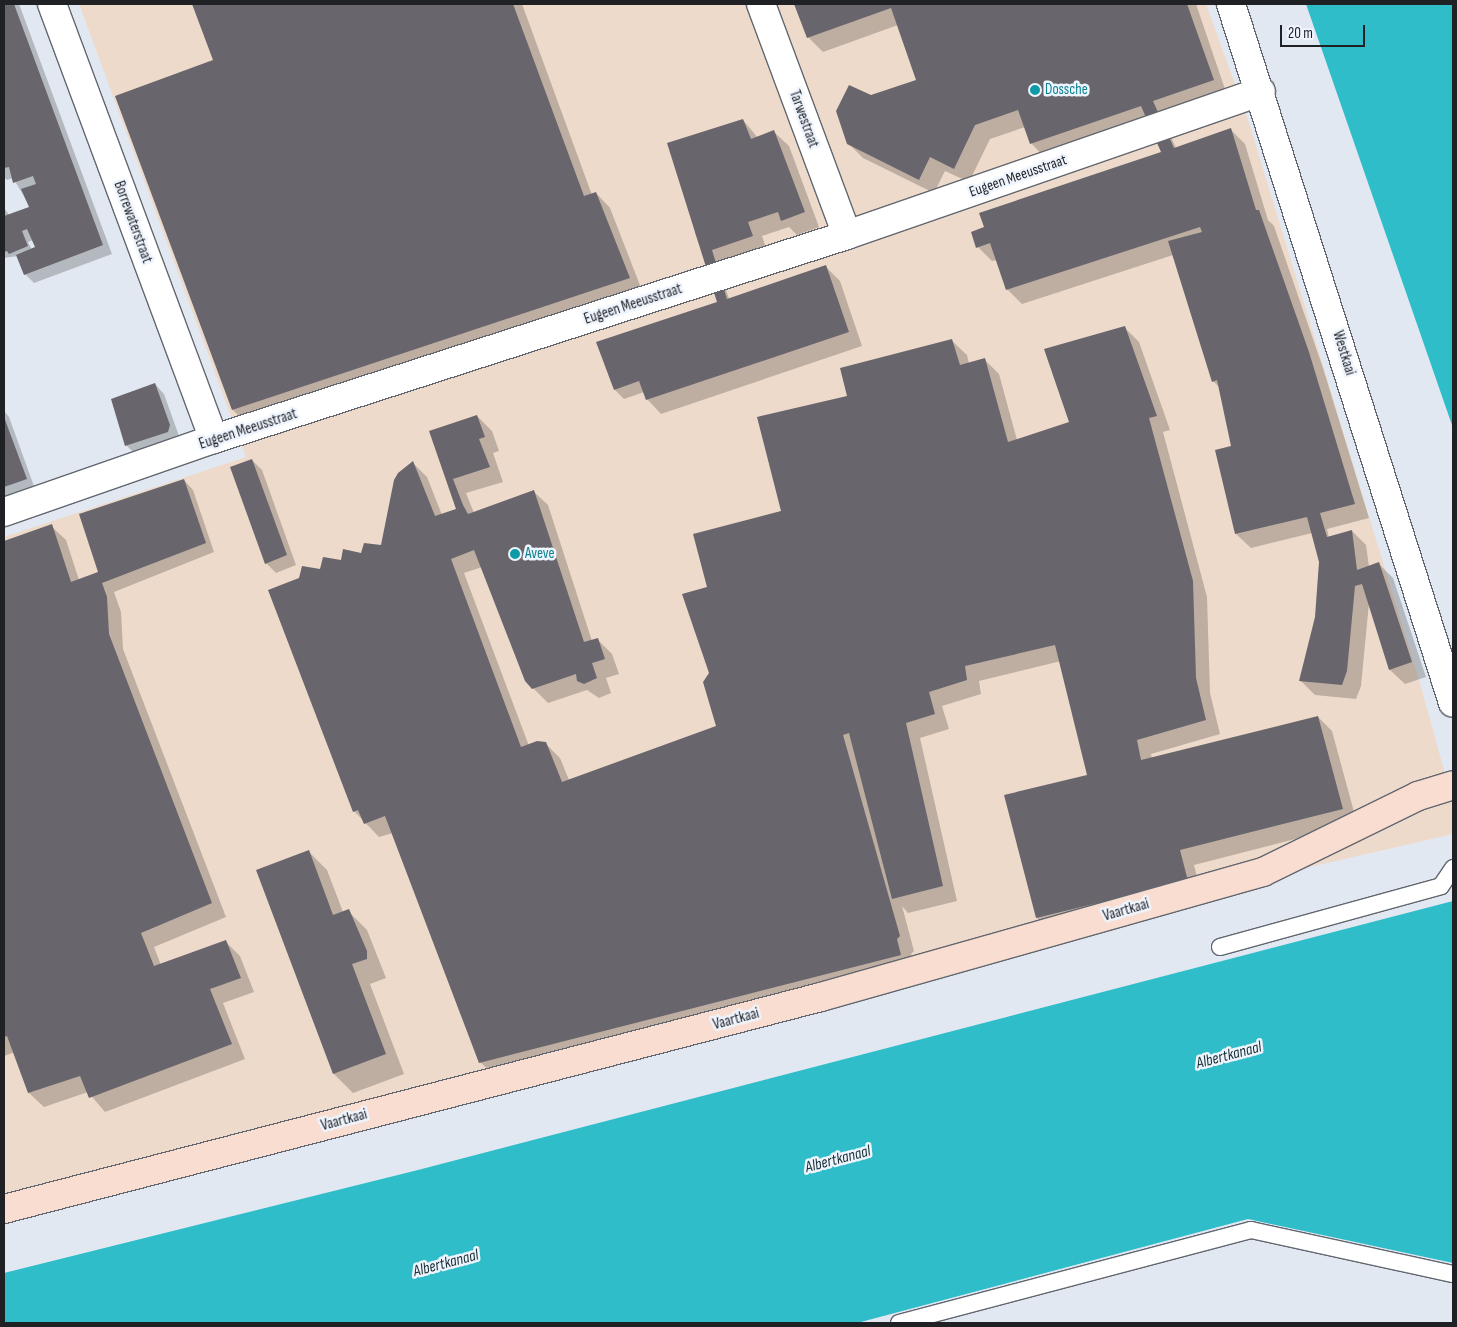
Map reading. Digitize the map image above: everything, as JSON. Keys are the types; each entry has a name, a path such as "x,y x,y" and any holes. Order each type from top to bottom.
{"street":[{"name":"Borrewaterstraat","path":"52,4 214,439"},
{"name":"Tarwestraat","path":"761,4 847,235"},
{"name":"Westkaai","path":"1231,4 1262,92 1453,703"},
{"name":"Eugeen Meeusstraat","path":"4,512 214,439 847,235 1262,92"},
{"name":"Vaartkaai","path":"4,1209 820,997 1263,872 1418,796 1453,785"}],"lane":[{"path":"1220,947 1441,886 1453,868"},
{"path":"899,1323 1251,1230 1453,1274"}],"shaded area":[{"path":"79,4 1206,4 1249,123 1421,687 1453,803 1453,834 1267,877 4,1197 4,537 246,457"}],"water":[{"path":"1306,4 1453,4 1453,428"},
{"name":"Albertkanaal","path":"1453,901 1453,1263 1248,1219 857,1323 4,1323 4,1273 418,1170"}],"building":[{"path":"4,4 14,4 103,245 24,275 16,255 35,247 27,229 22,231 28,246 9,254 7,251 4,252 4,216 29,207 21,189 36,184 33,176 13,183 9,167 4,168"},
{"path":"192,4 513,4 584,196 596,192 630,278 232,410 115,96 213,60"},
{"path":"794,4 1187,4 1214,80 1153,101 1174,148 1231,128 1256,210 1259,210 1309,352 1355,504 1320,513 1327,537 1352,530 1357,570 1379,562 1412,662 1389,670 1362,584 1355,586 1347,671 1342,685 1299,681 1315,617 1319,562 1307,517 1235,534 1215,450 1231,446 1217,380 1212,382 1168,241 1202,232 1200,227 1006,290 990,243 976,248 971,232 984,227 979,213 1161,152 1141,106 1030,144 1018,110 975,125 954,169 930,157 919,180 847,144 836,111 849,85 871,95 916,80 891,8 807,38"},
{"path":"743,119 751,139 774,130 805,212 781,221 778,212 748,222 753,236 712,250 727,299 826,265 849,332 646,400 639,381 614,390 596,342 717,302 667,143"},
{"path":"1125,326 1157,416 1149,418 1193,581 1196,678 1206,720 1137,740 1141,760 1318,716 1343,809 1180,850 1188,881 1036,918 1004,795 1087,775 1055,645 965,666 967,680 929,692 935,714 906,723 943,886 892,899 849,733 843,735 900,936 897,939 901,955 479,1063 385,816 364,824 358,810 353,812 268,590 299,578 302,566 320,569 323,557 341,560 343,549 361,553 364,543 381,545 394,480 398,473 413,461 435,516 456,509 429,431 477,415 485,437 479,439 490,467 453,479 463,505 468,514 534,490 584,642 598,638 605,659 592,663 597,678 584,684 577,681 576,674 532,689 525,681 474,550 451,559 521,747 537,741 546,742 562,782 716,726 703,682 709,673 682,594 707,587 693,534 781,511 757,417 847,396 840,368 952,339 960,365 985,358 1008,442 1069,422 1044,349"},
{"path":"155,383 170,425 168,432 125,446 111,399"},
{"path":"4,417 27,479 4,487"},
{"path":"252,459 287,555 265,564 230,467"},
{"path":"184,479 206,543 102,583 107,597 109,634 212,903 141,933 154,966 226,940 241,978 210,989 232,1044 89,1098 80,1076 28,1093 7,1036 4,1037 4,541 52,524 71,582 98,572 79,514"},
{"path":"309,850 333,915 349,909 367,951 367,959 352,964 386,1054 333,1074 256,870"}],"place":[{"name":"Dossche","path":"1035,90"},
{"name":"Aveve","path":"515,554"}]}
